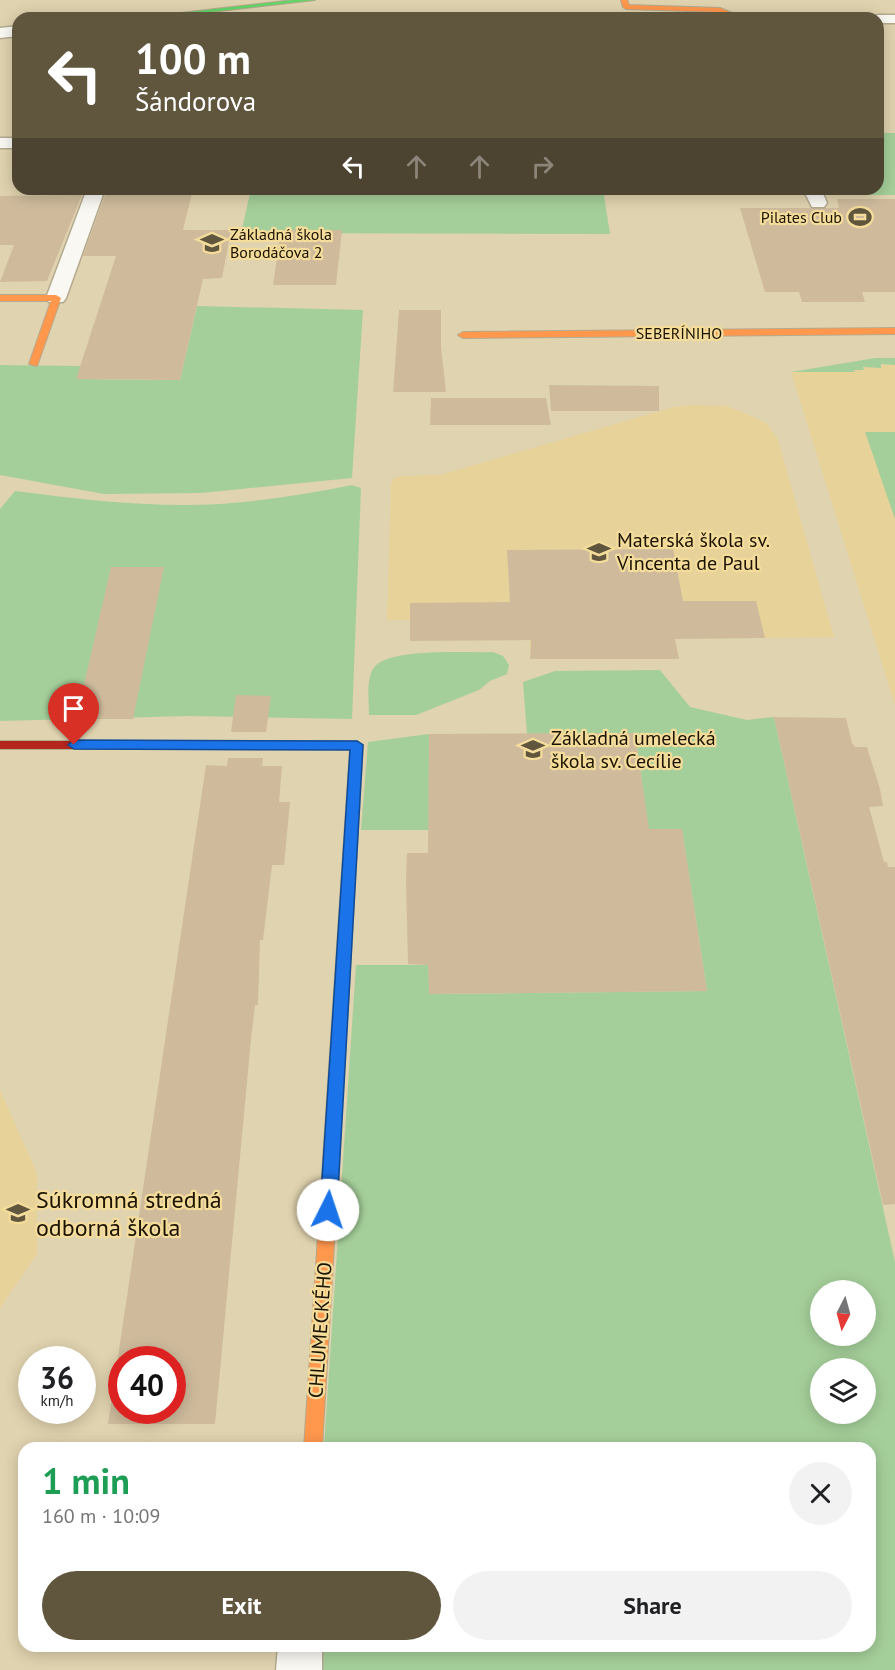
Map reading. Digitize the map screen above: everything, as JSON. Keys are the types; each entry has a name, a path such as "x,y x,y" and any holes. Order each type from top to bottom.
{"street":[{"path":"198,12 312,0"},
{"path":"624,0 626,7 725,12"},
{"path":"34,364 94,195"},
{"path":"0,298 56,298"},
{"name":"SEBERÍNIHO","path":"463,335 895,332"},
{"name":"CHLUMECKÉHO","path":"0,745 357,745 313,1442"},
{"path":"299,1670 300,1652"}],"shaded area":[{"path":"880,364 895,365 895,705 791,372 854,372 854,369 863,367 881,367"},
{"name":"Materská škola sv. Vincenta de Paul","path":"726,406 740,411 766,423 778,440 834,637 675,639 679,659 530,659 530,640 410,641 410,620 387,620 393,479 401,476 440,475 674,407"},
{"name":"Súkromná stredná odborná škola","path":"0,1090 37,1173 37,1254 0,1308"}],"green space":[{"path":"884,133 895,133 895,195 884,195"},
{"path":"250,195 604,195 610,234 241,233"},
{"path":"197,306 363,310 352,478 201,493 104,494 0,475 0,365 81,366 77,379 180,380"},
{"path":"875,358 895,358 895,365 881,364 881,368 863,367 864,370 854,370 855,372 791,372"},
{"path":"865,432 895,432 895,519"},
{"path":"352,485 361,488 352,719 190,716 0,721 0,509 15,491 78,499 184,505 268,499"},
{"path":"493,652 503,656 509,665 507,674 490,681 479,690 416,715 369,715 369,679 373,669 381,662 409,654"},
{"path":"660,670 690,707 747,720 774,717 895,1262 895,1670 312,1670 314,1652 876,1652 876,1442 324,1442 356,965 428,965 430,994 707,991 682,830 361,830 368,742 429,734 429,781 642,780 635,733 527,734 523,682 555,671"}],"building":[{"path":"82,195 47,281 0,282 14,245 0,245 0,196"},
{"path":"105,195 192,195 183,230 231,230 222,278 203,279 180,380 76,379 116,256 83,256"},
{"path":"837,199 895,199 895,292 862,292 865,302 802,302 799,292 765,292 740,208 839,208"},
{"path":"281,230 342,230 336,285 273,285"},
{"path":"399,310 441,310 441,347 446,392 393,392"},
{"path":"549,385 659,386 659,411 551,411"},
{"path":"431,398 546,398 551,425 430,425"},
{"path":"673,549 683,601 756,601 765,638 675,639 679,659 530,659 531,640 410,641 410,603 510,602 507,550"},
{"path":"111,567 164,567 133,719 76,719"},
{"path":"236,695 271,696 266,732 231,732"},
{"path":"774,717 846,718 852,743 855,747 867,747 880,789 883,806 869,807 884,862 887,862 888,867 895,867 895,1204 883,1205"},
{"path":"635,733 649,829 682,829 707,991 429,994 428,965 408,964 406,880 407,853 428,853 429,734"},
{"path":"228,758 263,758 262,766 282,766 279,802 290,802 284,865 272,865 263,940 260,940 258,1005 255,1005 251,1039 215,1424 186,1424 186,1346 120,1346 206,765 227,766"}],"traffic: fast":[{"path":"198,12 312,0"},
{"path":"315,745 357,745 331,1160"}],"traffic: slow":[{"path":"624,0 626,7 725,12"},
{"path":"0,298 56,298 34,364"},
{"path":"463,335 895,331"},
{"path":"313,1442 331,1160"}],"traffic: jam":[{"path":"0,745 315,745"}],"place":[{"name":"Pilates Club","path":"860,217"},
{"name":"Základná škola Borodáčova 2","path":"212,243"},
{"name":"Materská škola sv. Vincenta de Paul","path":"599,552"},
{"name":"Základná umelecká škola sv. Cecílie","path":"533,749"},
{"name":"Súkromná stredná odborná škola","path":"18,1213"}],"route":[{"path":"74,745 357,745 328,1210"}]}
